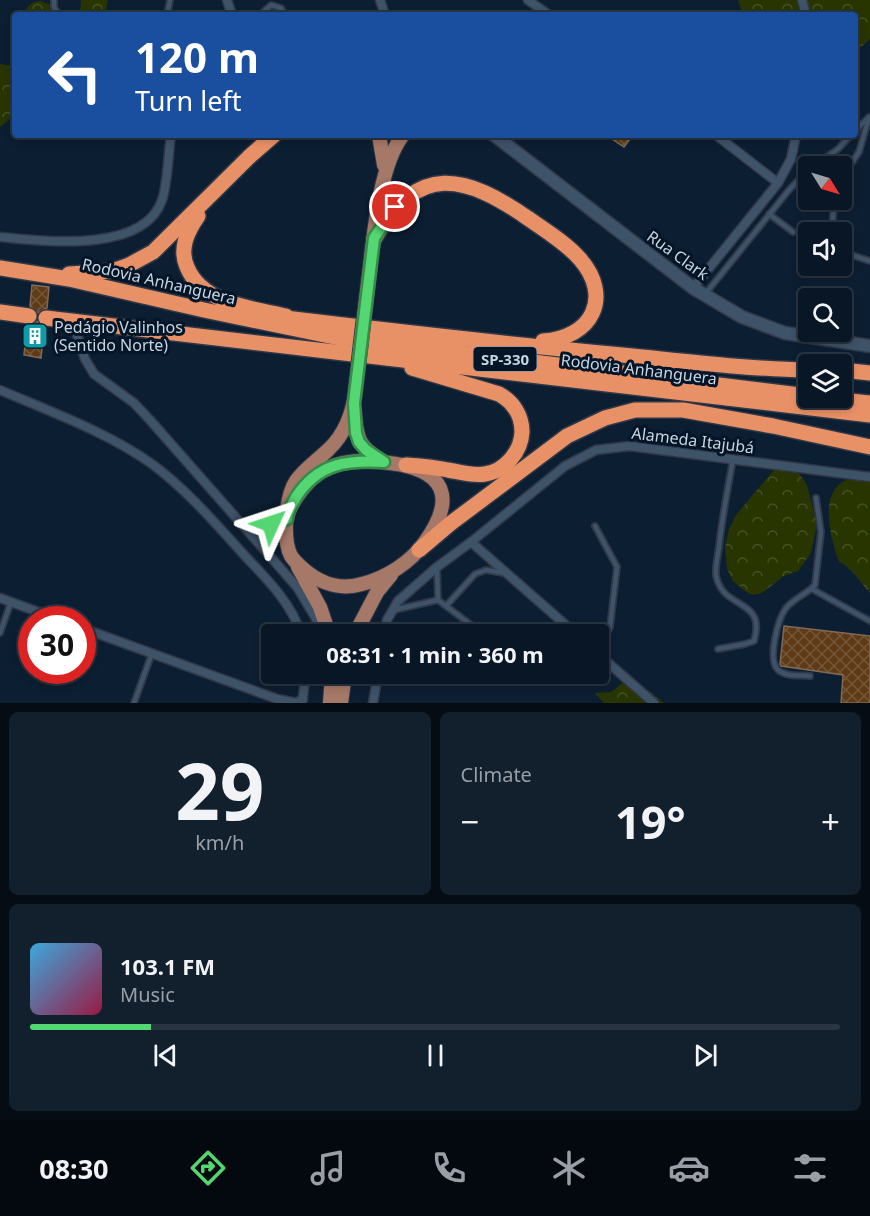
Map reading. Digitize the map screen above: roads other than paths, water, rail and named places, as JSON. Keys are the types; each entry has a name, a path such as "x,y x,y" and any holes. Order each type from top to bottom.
{"highway":[{"path":"48,276 102,272 129,265 146,257 271,138"},
{"path":"226,181 193,223 187,236 183,250 191,276 201,288 215,297 312,322"},
{"path":"374,238 390,212 411,194 433,185 457,183 475,187 502,200 563,243 582,261 592,277 596,299 590,319 580,329 562,339 501,342"},
{"name":"Rodovia Anhanguera","path":"0,268 48,276 339,339 798,395"},
{"path":"204,310 755,368 798,370"},
{"path":"0,312 28,316"},
{"name":"Rodovia Anhanguera","path":"46,318 870,415"},
{"path":"342,352 485,388 506,398 517,410 522,426 520,444 511,459 497,470 476,475 406,465"},
{"path":"852,371 870,373"},
{"path":"852,401 870,402"},
{"path":"419,550 451,523 567,436 605,418 635,410 683,410 870,447"}],"main road":[{"path":"380,138 384,174"},
{"path":"384,462 366,450 359,442 356,433 355,398 367,291 384,174 392,151 401,138"},
{"path":"326,624 320,606 291,555 288,514 290,492 296,481 333,445 345,427 355,398"},
{"path":"288,514 302,488 314,476 342,463 361,461 406,465 422,470 436,482 443,499 441,514 436,526 419,550 397,569 377,592 360,624"},
{"path":"291,555 315,578 337,587 375,581 397,569"},
{"path":"330,703 331,684"},
{"path":"341,703 344,684"}],"street":[{"path":"528,0 545,12"},
{"path":"0,237 43,241 90,241 115,236 139,227 156,211 162,199 171,138"},
{"name":"Rua Clark","path":"498,138 693,288 742,318 785,333 870,346"},
{"path":"720,138 778,183"},
{"path":"693,288 778,183 791,159 795,138"},
{"path":"72,321 85,359 94,374 134,403 150,420 297,587 318,624"},
{"path":"0,390 110,439 168,477 192,499 268,580 297,624"},
{"name":"Alameda Itajubá","path":"392,610 398,601 437,567 566,466 596,450 629,446 870,477"},
{"path":"246,528 258,528 288,514"},
{"path":"471,542 564,624"},
{"path":"0,598 22,606"},
{"path":"387,624 392,610"},
{"path":"96,633 280,701 296,703 303,701 305,684"},
{"path":"609,664 654,703"},
{"path":"373,703 376,684"}],"lane":[{"path":"168,10 170,0"},
{"path":"263,12 271,5 281,8 283,12"},
{"path":"858,128 870,116"},
{"path":"852,162 859,152 870,116"},
{"path":"828,156 848,138"},
{"path":"705,295 769,214 798,183"},
{"path":"769,214 793,232"},
{"path":"852,255 870,261"},
{"path":"717,649 754,640 757,631 756,618 751,610 742,607 728,596 716,574 721,525 733,459"},
{"path":"810,676 784,674 776,668 773,659 780,620 792,602 812,589 816,582 821,532 816,498"},
{"path":"595,526 617,567 609,629"},
{"path":"437,567 438,600"},
{"path":"446,606 480,572 490,570 506,574"},
{"path":"812,589 870,621"},
{"path":"392,610 438,600 470,624"},
{"path":"0,633 11,602"},
{"path":"134,703 152,653"}],"place":[{"name":"Pedágio Valinhos (Sentido Norte)","path":"35,336"}]}
